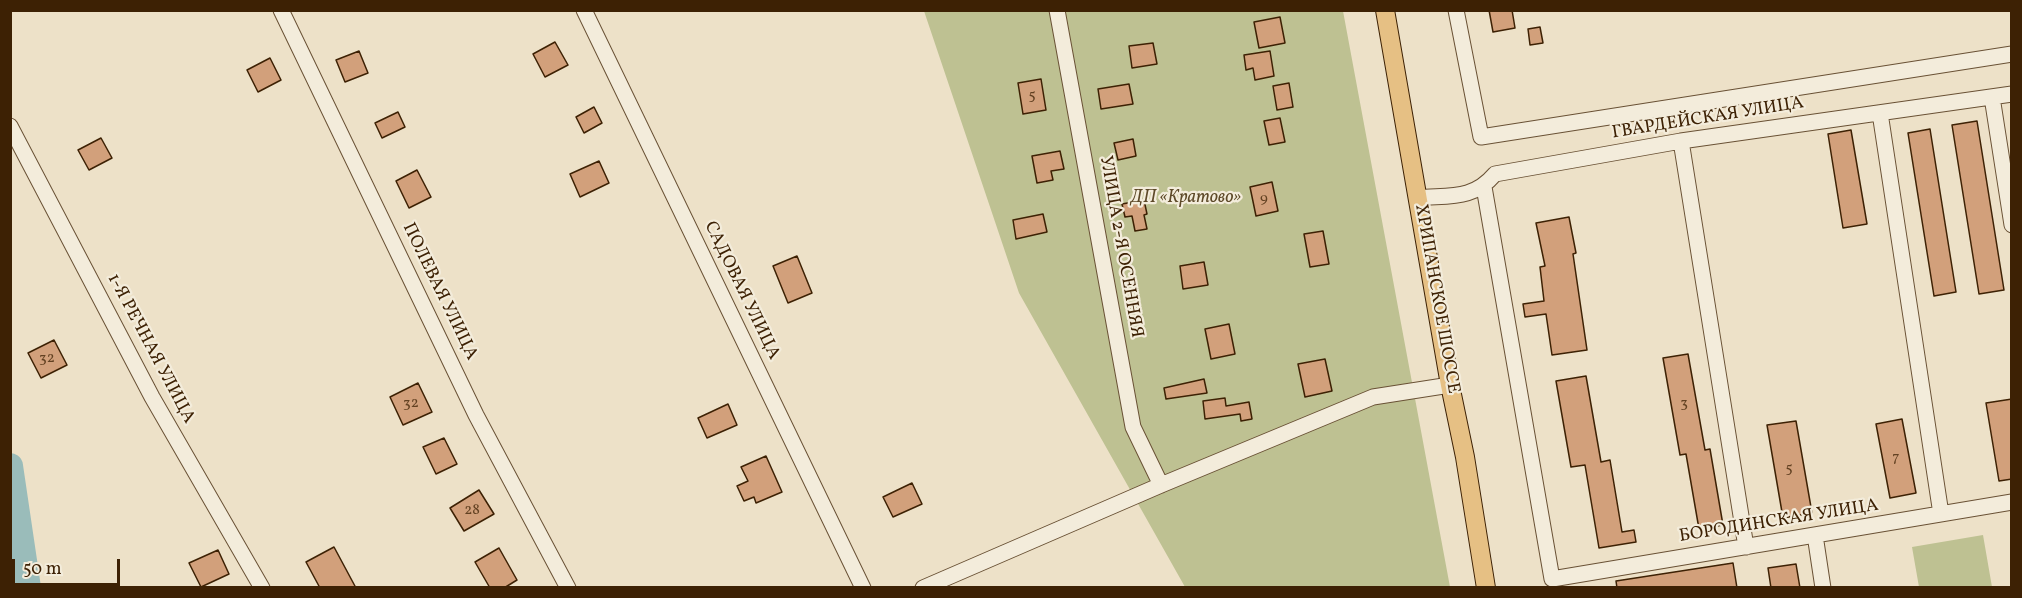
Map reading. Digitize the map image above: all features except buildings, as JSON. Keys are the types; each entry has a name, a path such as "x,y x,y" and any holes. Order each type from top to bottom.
{"main road":[{"name":"ХРИПАНСКОЕ ШОССЕ","path":"1385,10 1486,588"}],"street":[{"name":"ПОЛЕВАЯ УЛИЦА","path":"281,10 476,415 568,588"},
{"name":"САДОВАЯ УЛИЦА","path":"584,10 863,588"},
{"name":"УЛИЦА 2-Я ОСЕННЯЯ","path":"1057,10 1133,427 1161,485"},
{"path":"1456,10 1481,137 2012,54"},
{"name":"ГВАРДЕЙСКАЯ УЛИЦА","path":"1418,198 1468,194 1484,186 1495,174 1681,141 2012,94"},
{"path":"1992,97 2012,225"},
{"path":"1880,113 1941,514"},
{"name":"1-Я РЕЧНАЯ УЛИЦА","path":"10,126 152,397 262,588"},
{"path":"1681,141 1746,547"},
{"name":"БОРОДИНСКАЯ УЛИЦА","path":"1484,186 1552,579 2012,502"},
{"path":"923,588 1372,397 1450,385"},
{"path":"1815,535 1822,588"}],"green space":[{"name":"ДП «Кратово»","path":"924,11 1343,11 1450,587 1185,587 1019,293"},
{"path":"1983,535 1992,587 1919,587 1912,547"}],"waterway":[{"path":"10,466 28,588"}]}
